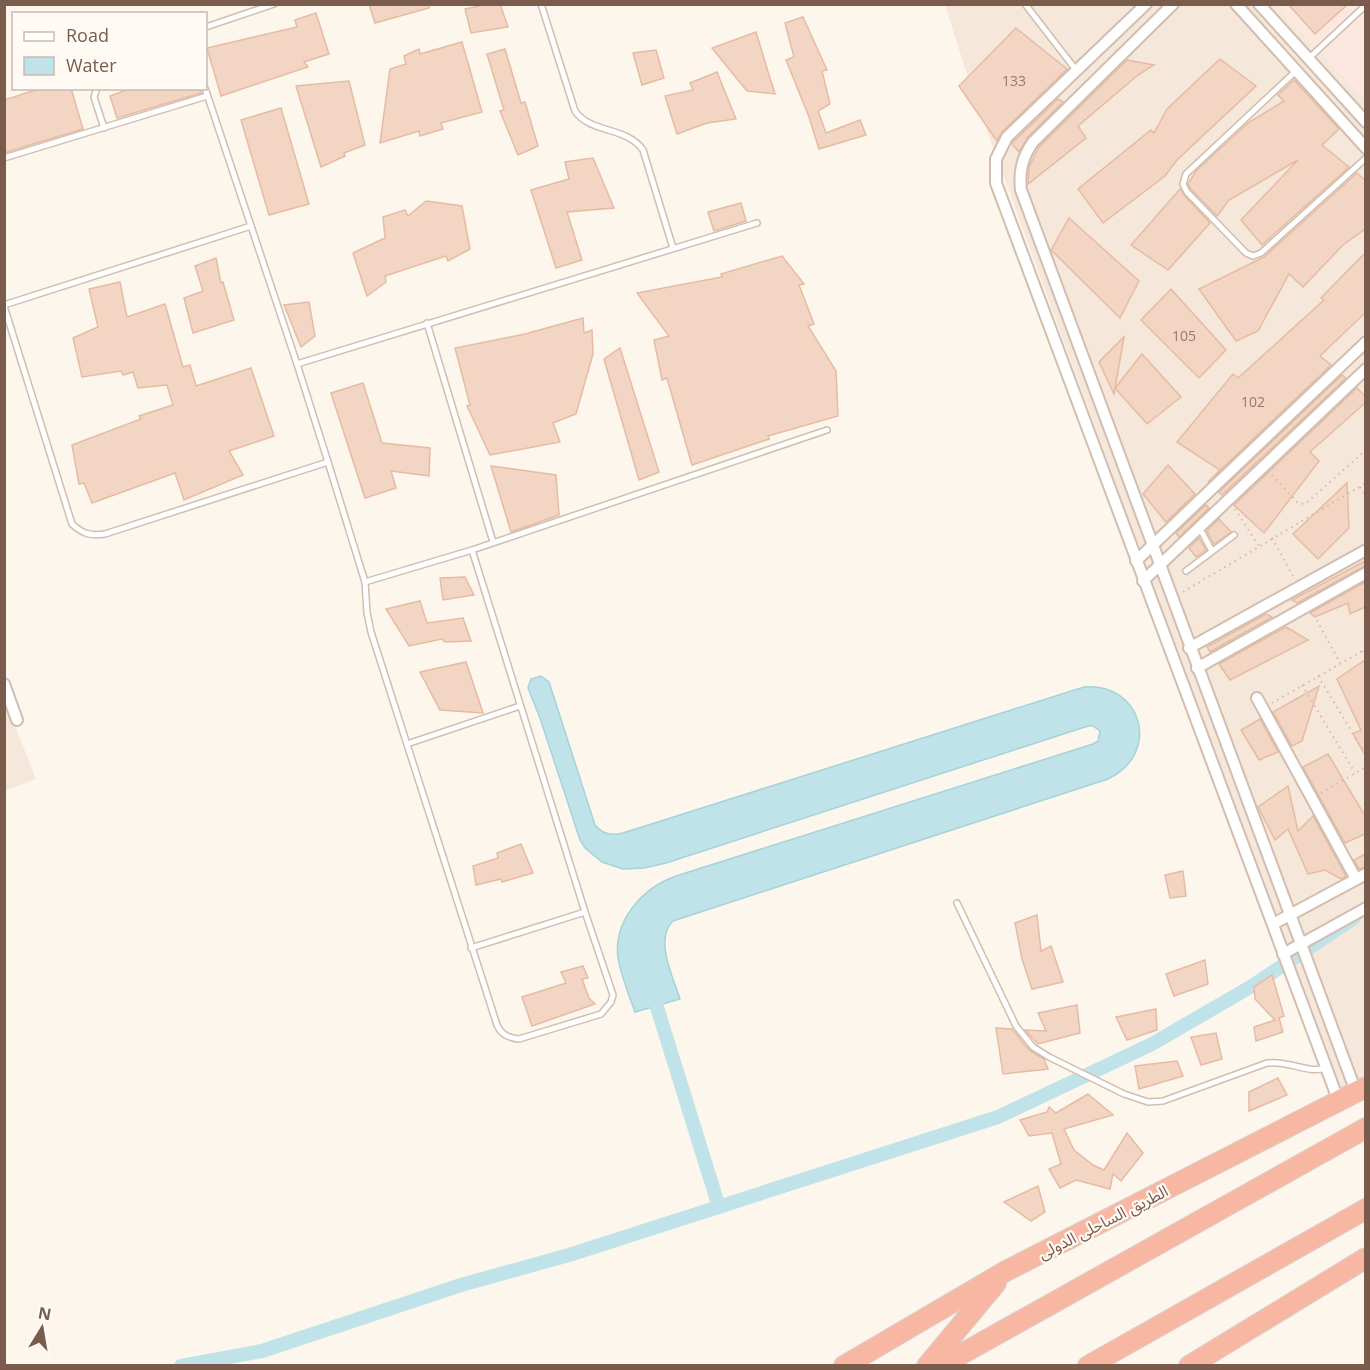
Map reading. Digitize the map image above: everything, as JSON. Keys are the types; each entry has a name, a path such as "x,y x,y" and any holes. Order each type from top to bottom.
{"highway":[{"name":"الطريق الساحلى الدولى","path":"844,1365 1006,1271 1353,1094"},
{"path":"940,1365 1365,1128"},
{"path":"1088,1365 1365,1209"},
{"path":"1189,1365 1365,1258"},
{"path":"927,1365 1006,1271"},
{"path":"1100,1365 1126,1343"}],"street":[{"path":"1146,4 1007,137 996,159 996,183 1326,1068 1353,1094"},
{"path":"1173,4 1032,142 1025,153 1019,177 1021,190 1151,546 1290,915 1353,1094"},
{"path":"1236,4 1365,148"},
{"path":"1259,4 1365,122"},
{"path":"1136,561 1365,342"},
{"path":"1143,581 1365,369"},
{"path":"1189,648 1365,550"},
{"path":"1197,668 1365,573"},
{"path":"4,684 17,720"},
{"path":"1260,703 1312,798 1361,877 1273,924"},
{"path":"1283,954 1365,908"}],"lane":[{"path":"207,27 274,4"},
{"path":"541,4 575,111 585,121 626,136 643,150 673,248"},
{"path":"1025,4 1077,71"},
{"path":"1308,59 1365,5"},
{"path":"1296,71 1186,174 1183,184 1187,192 1246,253 1253,256 1258,255 1269,246 1365,158"},
{"path":"96,90 94,98 104,128"},
{"path":"206,90 328,462 365,582 371,632 496,1025 500,1032 519,1039 595,1016 607,1009 613,994 585,912 472,550"},
{"path":"4,158 207,96"},
{"path":"297,364 757,222"},
{"path":"251,226 4,306 72,524 83,534 105,534 328,462"},
{"path":"427,323 494,542"},
{"path":"365,582 472,550 827,430"},
{"path":"1199,527 1212,552"},
{"path":"1186,571 1234,536"},
{"path":"407,744 520,706"},
{"path":"957,903 1016,1026 1026,1040 1041,1052 1124,1094 1148,1102 1163,1101 1276,1062 1314,1070 1326,1068"},
{"path":"471,948 585,912"}],"path":[{"path":"1264,466 1298,502 1305,504 1365,450"},
{"path":"1186,601 1183,591 1365,483"},
{"path":"1360,487 1365,496"},
{"path":"1228,499 1259,546"},
{"path":"1272,538 1294,579"},
{"path":"1309,605 1340,663"},
{"path":"1260,703 1302,685 1364,650 1365,657"},
{"path":"1318,676 1365,755"},
{"path":"1302,685 1355,773"},
{"path":"1312,798 1365,767"}],"shaded area":[{"path":"945,5 1365,5 1366,1096 1348,1106 1144,562 970,84"},
{"path":"1275,5 1365,5 1365,99"},
{"path":"4,698 36,779 5,791 4,791"}],"water":[{"path":"541,676 549,682 595,825 611,834 623,833 1084,687 1104,688 1120,696 1131,707 1138,721 1139,737 1135,753 1125,767 1108,779 673,921 665,938 665,948 680,999 635,1012 618,958 620,931 625,919 641,897 664,881 1093,744 1098,741 1100,731 1093,726 1088,726 666,863 644,868 623,869 602,862 585,848 580,840 528,688 531,679"}],"building":[{"path":"369,4 429,4 429,8 375,23"},
{"path":"500,4 508,27 471,33 465,9"},
{"path":"1288,4 1348,4 1315,34"},
{"path":"316,13 329,54 304,62 308,67 221,96 207,48 297,27 295,20"},
{"path":"803,17 827,70 822,71 830,104 818,111 826,133 860,120 866,135 819,149 786,60 794,57 785,23"},
{"path":"1016,28 1067,69 1002,132 997,141 959,86"},
{"path":"756,32 775,94 747,91 712,48"},
{"path":"462,42 482,112 441,123 443,129 420,136 419,131 380,143 390,69 406,64 404,56 419,49 420,54"},
{"path":"505,49 521,103 525,102 538,146 518,155 500,111 504,110 487,54"},
{"path":"656,50 664,78 642,85 633,53"},
{"path":"1220,59 1256,86 1177,160 1165,176 1103,223 1078,189 1151,130 1154,133 1167,109"},
{"path":"1127,60 1154,65 1138,75 1078,126 1086,138 1028,184 1029,167 1039,147"},
{"path":"717,72 736,119 707,123 677,134 665,96 693,90 690,83"},
{"path":"1294,80 1339,129 1322,145 1349,167 1262,245 1241,220 1298,160 1229,200 1217,216 1188,184 1196,171 1248,123 1284,101 1278,95"},
{"path":"349,81 365,145 344,153 345,156 321,167 296,86"},
{"path":"36,90 72,90 83,129 4,153 4,100"},
{"path":"126,90 200,90 201,93 117,118 110,96"},
{"path":"1058,99 1063,102 1028,137 1019,152 1012,144 1013,142"},
{"path":"281,108 309,204 269,215 241,120"},
{"path":"593,158 614,208 567,212 582,260 556,268 531,190 569,179 565,162"},
{"path":"1357,173 1365,180 1365,229 1343,245 1303,287 1289,274 1258,331 1236,341 1199,289 1264,257"},
{"path":"1180,189 1210,223 1168,270 1131,245"},
{"path":"426,201 462,206 470,249 448,261 446,256 385,276 386,282 367,296 353,253 385,238 383,217 405,210 408,216"},
{"path":"741,203 746,221 714,231 708,212"},
{"path":"1069,218 1139,281 1120,318 1051,250"},
{"path":"1365,253 1365,313 1320,356 1331,365 1208,482 1220,470 1177,442 1233,374 1238,378 1324,300 1321,298"},
{"path":"782,256 804,284 799,285 814,324 808,326 836,371 838,416 768,436 769,439 692,465 667,378 662,380 654,340 669,336 637,293 722,277 721,274"},
{"path":"216,258 221,283 223,282 234,320 193,333 184,298 203,291 195,266"},
{"path":"120,282 127,317 165,304 183,367 190,365 196,386 251,368 274,436 229,451 243,475 184,500 175,473 92,503 84,483 79,484 72,445 141,419 139,416 173,405 167,385 138,388 133,372 123,375 121,371 82,377 73,338 98,327 89,289"},
{"path":"1171,289 1226,350 1199,378 1141,320"},
{"path":"309,302 315,336 301,347 284,305"},
{"path":"583,318 584,333 592,330 593,354 576,414 553,423 560,442 490,455 467,406 470,405 455,348 525,334"},
{"path":"1124,337 1115,388 1114,394 1099,362"},
{"path":"620,348 659,472 639,480 604,359"},
{"path":"1142,354 1181,397 1147,424 1115,388"},
{"path":"1342,375 1346,378 1222,495 1219,492"},
{"path":"363,383 382,443 430,448 429,476 391,471 396,488 365,498 331,393"},
{"path":"1357,388 1365,396 1365,403 1310,452 1319,461 1264,533 1234,505"},
{"path":"1168,465 1195,494 1166,522 1143,494"},
{"path":"491,466 556,475 559,515 511,532"},
{"path":"1347,483 1349,528 1318,559 1293,534"},
{"path":"1206,505 1209,508 1179,537 1176,533"},
{"path":"1219,519 1231,532 1214,544 1207,531"},
{"path":"1199,538 1206,550 1196,557 1189,548"},
{"path":"1365,561 1365,566 1297,603 1292,600"},
{"path":"465,577 474,595 443,600 440,578"},
{"path":"1365,582 1365,607 1350,614 1348,603 1315,617 1310,613"},
{"path":"420,601 427,623 463,618 471,641 445,642 442,639 409,646 386,609"},
{"path":"1266,614 1272,617 1210,652 1207,647"},
{"path":"1286,627 1308,640 1230,680 1219,664"},
{"path":"1365,660 1365,755 1353,734 1361,730 1337,679"},
{"path":"466,662 483,713 440,710 420,672"},
{"path":"1319,686 1302,741 1292,746 1273,712"},
{"path":"1260,719 1278,752 1259,760 1241,730"},
{"path":"1328,754 1365,816 1365,834 1345,843 1303,767"},
{"path":"1288,786 1298,831 1313,816 1346,876 1341,879 1325,870 1308,874 1288,829 1275,840 1258,807"},
{"path":"521,844 533,873 502,882 501,879 476,885 473,866 498,858 497,853"},
{"path":"1365,854 1365,867 1359,869 1354,860"},
{"path":"1183,871 1186,896 1170,898 1165,875"},
{"path":"1037,915 1041,951 1051,946 1063,982 1032,989 1022,959 1015,923"},
{"path":"1205,960 1208,984 1174,996 1166,974"},
{"path":"583,966 588,978 582,979 589,998 595,1004 532,1026 522,997 566,983 561,972"},
{"path":"1272,975 1284,1016 1279,1018 1283,1032 1256,1041 1254,1027 1275,1020 1255,999 1254,987"},
{"path":"1077,1005 1080,1033 1038,1044 1025,1030 1046,1031 1038,1013"},
{"path":"1156,1009 1157,1030 1127,1040 1116,1017"},
{"path":"996,1028 1012,1029 1029,1050 1044,1059 1048,1069 1003,1074"},
{"path":"1216,1033 1222,1059 1201,1065 1191,1037"},
{"path":"1177,1061 1183,1076 1139,1089 1135,1066"},
{"path":"1278,1078 1287,1095 1249,1111 1249,1092"},
{"path":"1088,1094 1113,1115 1064,1129 1074,1150 1093,1165 1104,1170 1127,1133 1143,1153 1121,1181 1113,1174 1110,1189 1076,1180 1060,1188 1049,1169 1061,1164 1052,1133 1029,1136 1020,1120 1047,1112 1049,1107 1056,1113"},
{"path":"1038,1186 1045,1212 1031,1221 1004,1202"}],"waterway":[{"path":"181,1366 262,1351 461,1285 569,1255 998,1117 1152,1044 1252,986 1354,918"},
{"path":"651,988 719,1207"}]}
